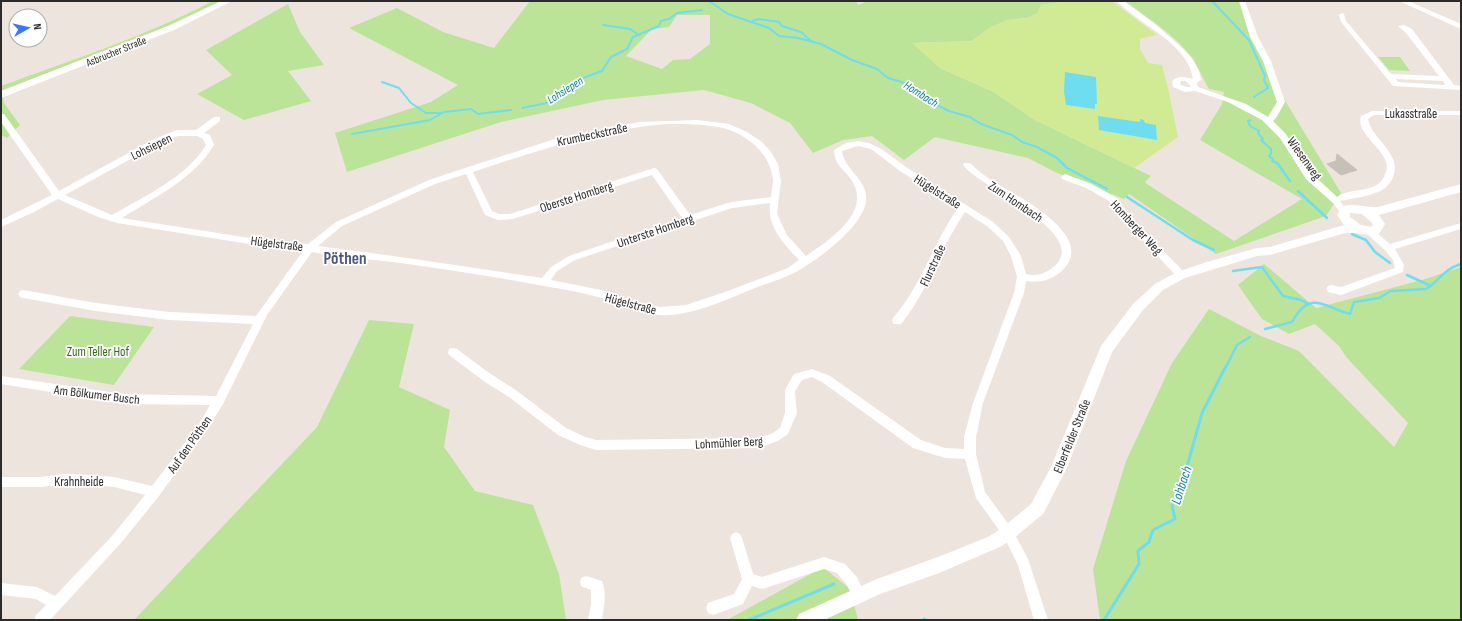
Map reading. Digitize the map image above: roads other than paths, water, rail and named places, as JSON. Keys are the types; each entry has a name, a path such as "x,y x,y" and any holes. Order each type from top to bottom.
{"main road":[{"name":"Asbrucher Straße","path":"1,95 171,28 228,1"},
{"path":"1363,211 1378,211 1461,188"},
{"path":"1344,216 1355,228 1375,230 1432,196"},
{"name":"Elberfelder Straße","path":"805,620 877,587 939,565 994,542 1008,533 1037,509 1058,470 1106,350 1147,297 1159,287 1181,275 1257,252 1266,247 1338,224 1347,209 1363,211"},
{"path":"1363,211 1375,230"},
{"name":"Elberfelder Straße","path":"1257,252 1270,251 1345,229 1355,228"}],"street":[{"name":"Wiesenweg","path":"1120,1 1185,54 1196,69 1198,76 1194,85 1270,119 1289,135 1315,175 1342,198 1363,211"},
{"path":"1242,1 1254,37 1267,60 1281,102 1270,119"},
{"path":"1402,1 1461,27"},
{"path":"1342,15 1343,21 1396,84 1461,88"},
{"path":"1402,26 1409,31 1451,87"},
{"path":"1389,76 1445,79"},
{"name":"Lukasstraße","path":"1342,198 1381,187 1390,176 1391,167 1389,159 1385,151 1368,130 1364,123 1364,118 1372,113 1461,113"},
{"path":"1,116 57,195"},
{"path":"113,219 167,185 195,165 208,152 210,145 207,137 198,133 216,119"},
{"name":"Wiesenweg","path":"1270,119 1308,176 1344,216"},
{"name":"Krumbeckstraße","path":"310,248 339,224 432,182 468,170 558,141 610,130 667,122 698,122 726,126 744,134 759,144 768,154 774,164 777,181 773,214 783,237 805,261"},
{"name":"Lohsiepen","path":"1,224 154,142 177,133 198,133"},
{"name":"Hügelstraße","path":"57,195 113,219 167,229 268,244 401,260 544,282 601,294 647,309 673,311 686,310 791,270 830,244 850,224 860,208 862,200 856,180 839,160 838,150 850,144 869,144 880,150 892,162 990,224 1006,239 1016,256 1022,277 1019,293 978,403 970,437 970,454"},
{"name":"Zum Hombach","path":"967,165 981,178 1038,213 1065,241 1068,252 1063,265 1045,278 1028,279 1022,277"},
{"name":"Oberste Homberg","path":"468,170 488,213 493,217 510,217 654,170 687,218"},
{"name":"Homberger Weg","path":"1065,177 1089,186 1112,199 1141,233 1181,275"},
{"name":"Unterste Homberg","path":"544,282 554,269 572,258 687,218 731,205 775,199"},
{"name":"Flurstraße","path":"897,321 906,312 925,282 953,220 964,207"},
{"path":"1388,248 1461,226"},
{"path":"1331,289 1341,291 1400,270 1398,260 1375,230"},
{"name":"Auf den Pöthen","path":"40,620 57,604 117,539 155,492 219,401 263,313 310,248"},
{"path":"23,294 96,307 169,316 259,320"},
{"name":"Lohmühler Berg","path":"453,352 484,376 513,394 550,422 583,442 596,445 751,443 769,440 784,431 791,413 790,390 798,377 812,374 826,379 916,444 945,453 970,454"},
{"name":"Am Bölkumer Busch","path":"1,380 124,399 219,401"},
{"path":"970,454 980,494 1008,533 1024,563 1041,620"},
{"name":"Krahnheide","path":"1,482 42,482 64,479 89,480 114,482 155,492"},
{"path":"713,608 738,599 749,579 736,538"},
{"path":"749,579 762,583 824,563 841,568 852,581 859,595"},
{"path":"586,582 597,585 598,604 595,620"},
{"path":"1,589 37,593 57,604"}],"water":[{"path":"1065,72 1096,77 1097,104 1095,104 1095,109 1066,105 1064,91"},
{"path":"1098,116 1140,122 1140,119 1144,120 1145,123 1156,125 1157,140 1099,130"}],"waterway":[{"name":"Hombach","path":"709,1 728,14 769,28 779,36 798,38 811,42"},
{"path":"1212,1 1249,40 1265,76 1264,80 1268,88 1254,97"},
{"name":"Lohsiepen","path":"639,35 659,26 661,21 669,19 677,13 702,10"},
{"path":"753,21 759,19 779,22 782,26 801,32 811,42"},
{"name":"Lohsiepen","path":"603,25 630,29 639,35"},
{"name":"Lohsiepen","path":"522,108 547,103 579,84 583,78 602,71 611,57 627,49 633,37 639,35"},
{"name":"Hombach","path":"811,42 821,44 852,60 877,69 888,78 905,83 909,89 919,92 949,111 970,117 981,124 1012,135 1022,142 1037,147 1057,158 1067,168 1107,189"},
{"name":"Lohsiepen","path":"382,82 399,88 411,103 426,113 442,113"},
{"name":"Lohsiepen","path":"352,134 430,120 444,112 471,109 478,114 511,110"},
{"path":"1251,120 1248,121 1250,126 1259,131 1258,133 1263,139 1261,140 1271,149 1271,154 1269,156 1273,159 1272,161 1276,162"},
{"path":"1276,162 1290,181"},
{"path":"1298,191 1327,218"},
{"name":"Hombach","path":"1127,197 1193,240 1214,250"},
{"path":"1352,234 1366,240 1375,252 1390,263"},
{"name":"Lohbach","path":"1431,286 1450,269 1461,264"},
{"name":"Hombach","path":"1233,271 1262,267 1283,296 1301,300 1308,304"},
{"path":"1407,275 1431,286"},
{"name":"Lohbach","path":"1265,329 1292,322 1299,312 1311,303 1318,303 1350,314 1354,302 1379,298 1391,291 1426,289 1431,286"},
{"name":"Lohbach","path":"1226,367 1237,345 1250,337"},
{"name":"Lohbach","path":"1104,620 1139,564 1138,551 1149,542 1153,530 1175,519 1172,505 1183,481 1202,413 1226,366"},
{"name":"Lohbach","path":"749,620 834,584"}],"district":[{"name":"Pöthen","path":"345,258"}],"park label":[{"name":"Zum Teller Hof","path":"98,351"}]}
